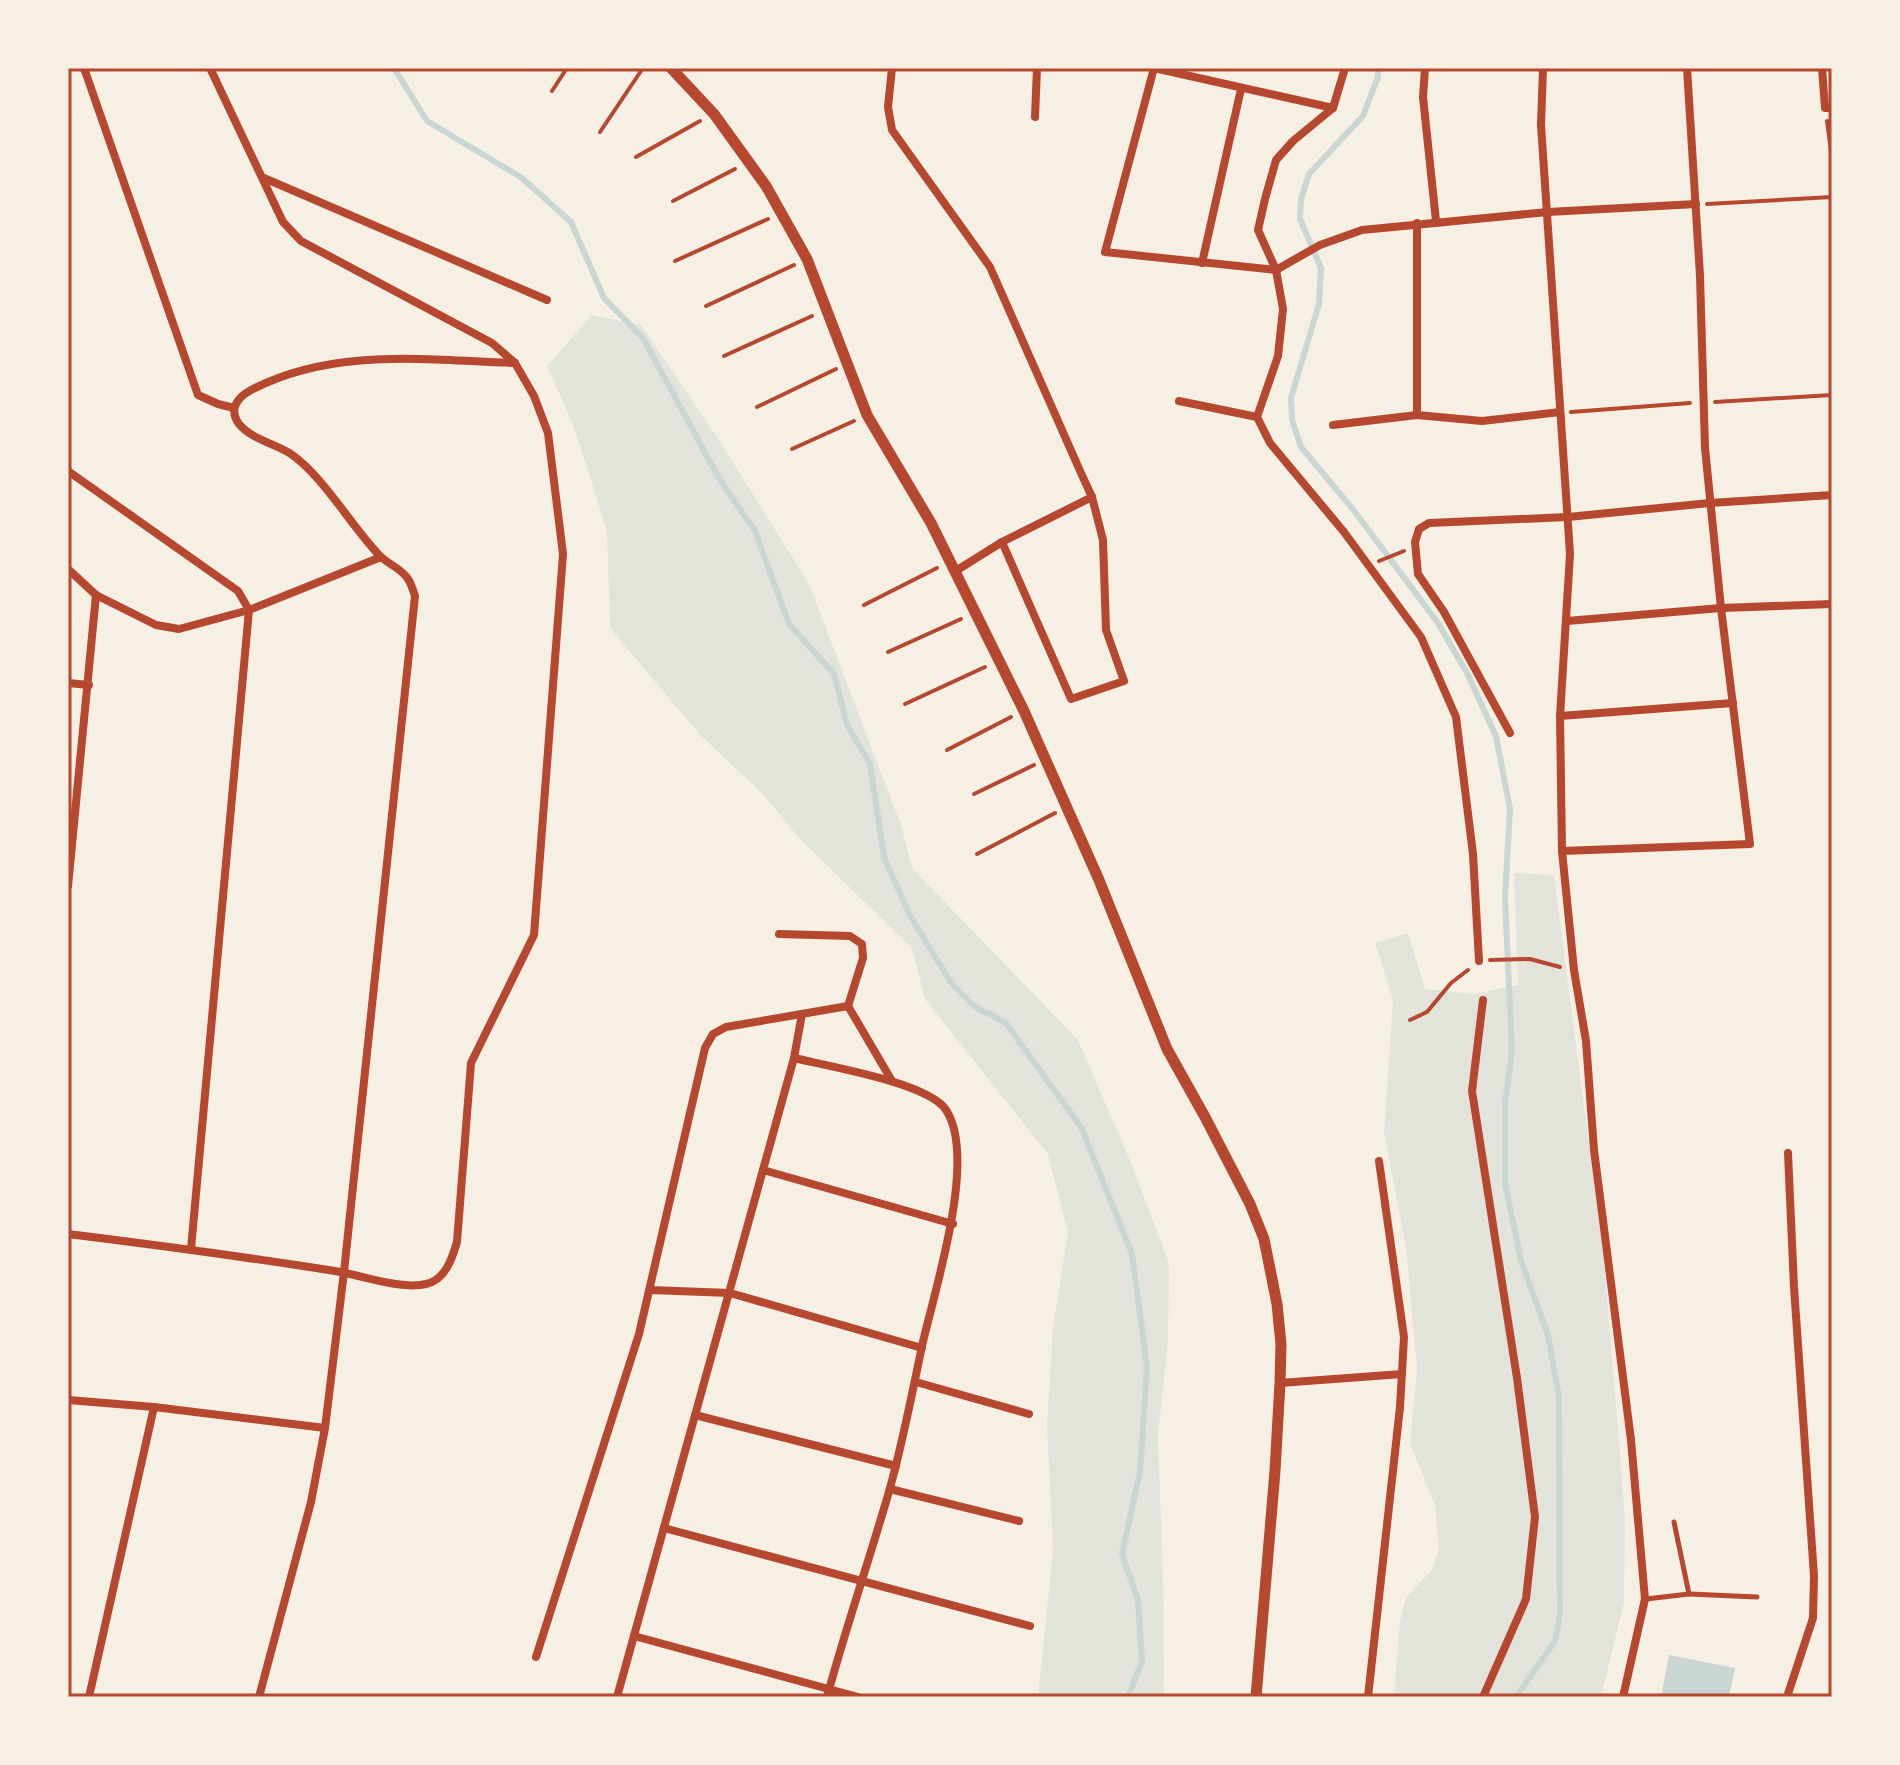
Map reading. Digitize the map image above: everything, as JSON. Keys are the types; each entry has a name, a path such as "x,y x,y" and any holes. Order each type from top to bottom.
{"street":[{"path":"84,68 198,395 234,408"},
{"path":"68,1234 191,1249 409,1285 428,1284 443,1273 452,1259 457,1242 471,1063 534,935 563,554 548,433 534,396 515,363 492,343 301,241 283,222 210,68"},
{"path":"671,68 714,114 781,213 807,259 867,415 923,509 1024,711 1067,806 1167,1049 1250,1204 1264,1239 1277,1304 1281,1344 1275,1471 1256,1697"},
{"path":"892,68 888,107 892,130 990,267 1092,497 1103,540 1106,630 1124,681 1071,699 1002,542"},
{"path":"1035,117 1037,68"},
{"path":"1333,108 1154,68 1105,252 1277,270 1320,245 1355,231 1548,212 1696,204"},
{"path":"1345,68 1333,108 1293,141 1276,160 1258,230 1277,270 1283,309 1278,356 1257,417 1270,443 1370,565 1421,637 1456,717 1473,854 1479,961"},
{"path":"1425,68 1423,97 1436,221"},
{"path":"1543,68 1541,125 1570,554 1560,716 1562,851 1574,970 1586,1041 1594,1150 1631,1440 1645,1599 1623,1697"},
{"path":"1562,851 1750,844 1710,503 1687,68"},
{"path":"1822,68 1829,108"},
{"path":"1202,263 1241,89"},
{"path":"263,178 547,300"},
{"path":"1417,223 1417,415"},
{"path":"259,1697 311,1502 325,1428 415,596 408,577 381,557 313,475 293,455 237,423 234,408 239,396 271,379 349,360 378,358 515,363"},
{"path":"1179,401 1257,417"},
{"path":"1333,425 1417,415 1482,421 1560,412"},
{"path":"68,471 238,591 249,610 191,1249"},
{"path":"1510,733 1444,612 1418,574 1415,546 1419,529 1429,523 1568,517 1832,495"},
{"path":"952,567 1092,497"},
{"path":"68,569 96,595 156,625 179,629 249,610 381,557"},
{"path":"68,886 70,832 89,685 96,595"},
{"path":"1567,621 1721,608 1832,604"},
{"path":"68,683 89,685"},
{"path":"1560,716 1733,703"},
{"path":"779,934 850,936 862,944 863,958 848,1006 893,1082"},
{"path":"1483,1000 1472,1091 1517,1378 1535,1517 1526,1599 1483,1697"},
{"path":"536,1657 639,1334 705,1048 713,1034 726,1027 848,1006"},
{"path":"617,1697 794,1058 802,1014"},
{"path":"794,1058 893,1082 931,1097 946,1108 955,1128 957,1152 953,1224 916,1382 890,1489 828,1694"},
{"path":"1787,1697 1813,1618 1814,1576 1788,1153"},
{"path":"1368,1697 1404,1337 1379,1161"},
{"path":"763,1170 953,1224"},
{"path":"650,1290 730,1293 922,1348"},
{"path":"1280,1383 1402,1374"},
{"path":"916,1382 1029,1414"},
{"path":"68,1400 325,1428"},
{"path":"89,1697 154,1407"},
{"path":"695,1415 896,1466"},
{"path":"890,1489 1019,1521"},
{"path":"664,1528 1030,1626"},
{"path":"634,1636 828,1694 858,1697"}],"lane":[{"path":"1674,1522 1689,1594"},
{"path":"1645,1599 1689,1594 1757,1597"}],"path":[{"path":"552,91 567,68"},
{"path":"600,132 643,68"},
{"path":"1829,108 1832,158"},
{"path":"636,157 714,114"},
{"path":"673,201 748,162"},
{"path":"1696,204 1832,197"},
{"path":"675,261 781,213"},
{"path":"706,306 807,259"},
{"path":"724,356 827,309"},
{"path":"757,407 845,364"},
{"path":"1560,412 1832,395"},
{"path":"792,449 867,415"},
{"path":"1370,565 1415,546"},
{"path":"864,605 952,567"},
{"path":"888,652 974,613"},
{"path":"905,704 998,662"},
{"path":"947,750 1024,711"},
{"path":"974,794 1047,759"},
{"path":"977,854 1067,806"},
{"path":"1502,959 1530,959 1574,970"},
{"path":"1410,1020 1427,1012 1451,983 1479,961"}],"shaded area":[{"path":"592,315 641,325 719,440 809,584 901,825 912,868 1078,1040 1131,1163 1169,1263 1168,1341 1158,1435 1164,1697 1038,1697 1053,1551 1047,1425 1053,1327 1068,1232 1048,1154 925,999 912,948 800,839 762,793 700,735 610,628 607,531 574,427 547,366"},
{"path":"1514,873 1554,875 1604,1260 1625,1517 1624,1602 1601,1697 1394,1697 1400,1621 1406,1598 1431,1571 1439,1551 1435,1505 1410,1444 1417,1368 1406,1248 1384,1132 1393,1000 1375,943 1408,933 1425,989 1473,994 1518,985"},
{"path":"1669,1655 1735,1668 1729,1697 1661,1697"}],"waterway":[{"path":"394,68 427,121 522,178 571,222 604,298 643,338 720,480 755,531 789,624 834,674 847,725 870,764 884,857 909,914 952,984 975,1007 1005,1022 1081,1127 1132,1254 1147,1367 1140,1472 1122,1554 1138,1600 1142,1661 1128,1697"},
{"path":"1378,68 1378,77 1363,116 1309,174 1301,199 1300,219 1321,268 1319,304 1291,398 1292,420 1301,447 1355,512 1438,623 1467,673 1496,736 1510,809 1505,898 1512,1051 1505,1104 1505,1183 1521,1261 1548,1335 1559,1397 1560,1615 1555,1641 1516,1697"}]}
